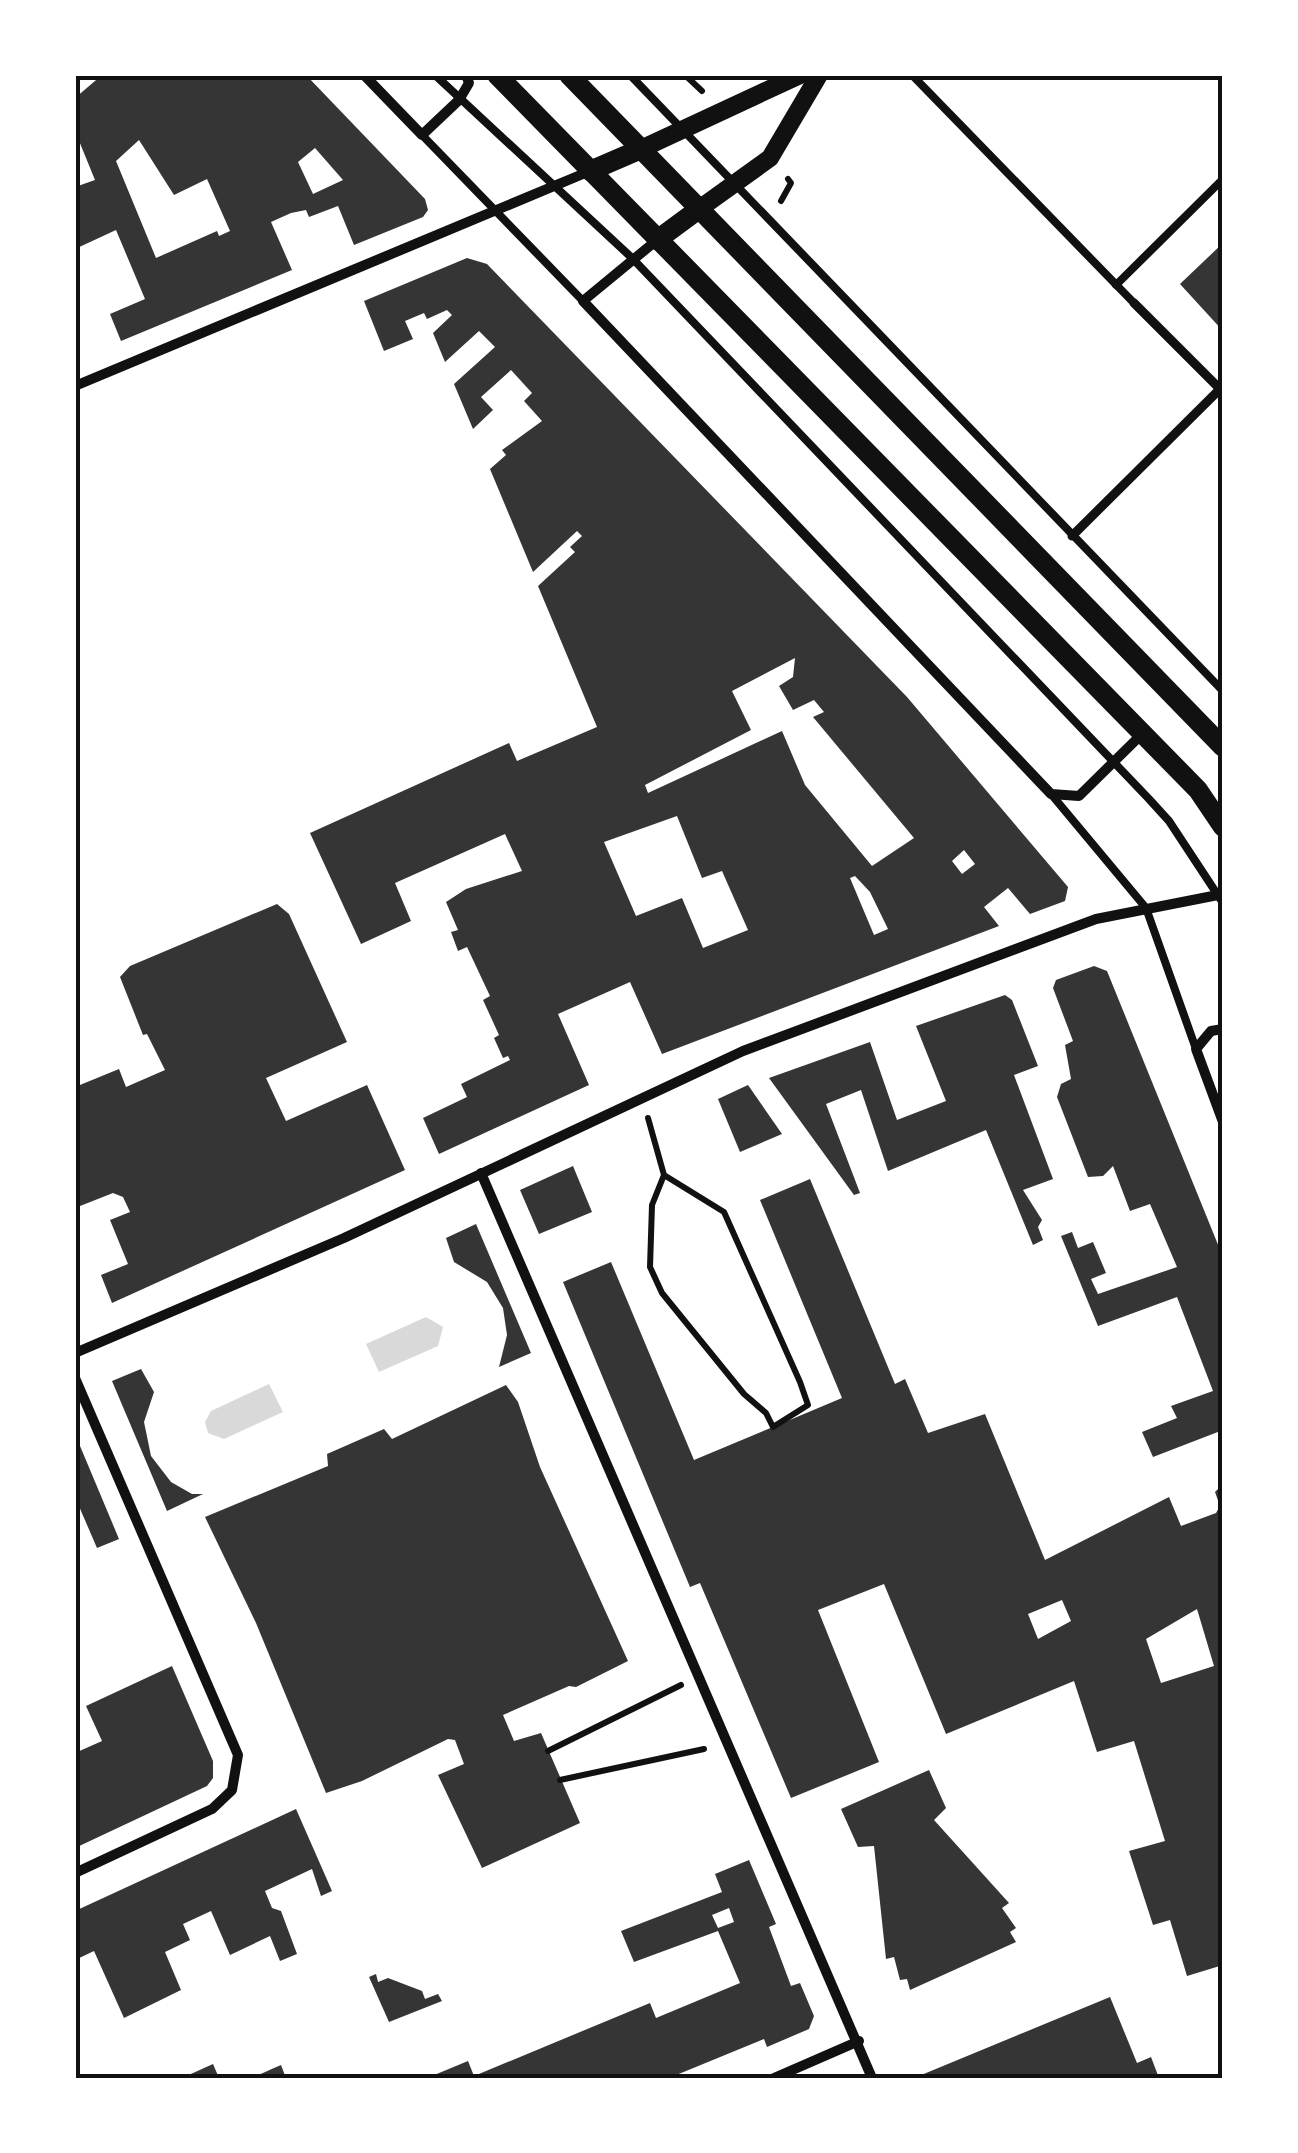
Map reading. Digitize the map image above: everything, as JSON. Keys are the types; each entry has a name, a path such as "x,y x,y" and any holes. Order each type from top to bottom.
{"main road":[{"path":"498,75 1198,790 1223,827"},
{"path":"570,75 1223,747"},
{"path":"590,171 641,149"},
{"path":"657,240 699,210"}],"street":[{"path":"364,75 422,134 459,100 469,83 466,75"},
{"path":"641,149 800,75"},
{"path":"699,210 770,158 819,75"},
{"path":"75,386 498,213 590,171"},
{"path":"657,240 584,301 1051,794 1079,796 1142,734"},
{"path":"1072,536 1222,391 1134,302"},
{"path":"75,1353 344,1238 744,1050 1096,919 1222,898"},
{"path":"1223,1029 1211,1031 1196,1049 1223,1122"},
{"path":"480,1173 860,2041 872,2078"},
{"path":"75,1378 238,1754 232,1790 212,1809 75,1873"},
{"path":"774,2078 860,2041"}],"lane":[{"path":"436,75 632,258 1169,821 1222,898"},
{"path":"630,75 732,186 1223,691"},
{"path":"912,75 1134,302"},
{"path":"422,134 584,301"},
{"path":"1116,284 1223,179"},
{"path":"1051,794 1146,908 1196,1049"}],"path":[{"path":"642,1098 664,1176 652,1205 650,1267 662,1293 744,1394 766,1412 773,1427 808,1405 800,1382 724,1212 664,1176"},
{"path":"548,1751 700,1676"},
{"path":"560,1780 730,1744"}],"shaded area":[{"path":"426,1317 443,1327 438,1346 379,1372 366,1344"},
{"path":"269,1384 283,1412 224,1439 208,1433 205,1422 211,1411"}],"building":[{"path":"102,75 306,75 425,199 428,210 423,217 354,245 338,206 309,217 306,210 291,213 271,222 292,270 121,341 110,314 145,299 116,230 75,249 75,187 95,180 75,131 75,98","holes":["139,140 174,195 207,179 230,231 219,236 217,231 156,258 116,161","315,148 343,180 313,194 298,162"]},
{"path":"1223,243 1223,331 1180,284"},
{"path":"467,258 487,264 907,697 1068,887 1065,901 1030,914 1008,888 984,907 999,926 662,1054 630,982 558,1014 589,1085 439,1154 423,1118 467,1097 461,1084 510,1060 508,1056 503,1058 494,1038 499,1035 483,1000 490,996 467,947 458,951 451,932 458,930 446,902 466,889 522,871 505,834 395,883 411,921 361,944 310,833 509,743 517,761 597,727 538,586 575,552 570,547 582,536 577,531 533,572 490,469 506,455 502,450 542,421 524,401 532,393 511,370 481,397 493,410 473,429 454,384 495,347 479,331 445,362 433,333 452,315 447,310 427,319 424,313 405,321 413,339 384,351 364,301","holes":["795,658 793,677 779,686 793,710 814,700 824,712 813,717 914,838 872,866 805,785 782,731 648,793 645,785 751,730 732,691","677,816 702,878 722,871 748,930 703,948 682,898 636,916 604,842","964,850 975,864 962,874 952,861","855,876 870,892 888,929 874,935 850,878"]},
{"path":"277,904 289,914 347,1042 266,1078 286,1121 367,1085 405,1170 112,1303 101,1275 128,1264 110,1220 130,1212 123,1197 113,1193 75,1208 75,1087 119,1069 126,1087 165,1070 147,1034 143,1035 120,977 130,966"},
{"path":"1094,966 1107,971 1223,1257 1223,1430 1153,1457 1142,1432 1177,1418 1171,1406 1213,1391 1177,1297 1098,1326 1061,1236 1072,1232 1078,1248 1093,1242 1106,1273 1091,1279 1098,1294 1177,1267 1150,1204 1130,1211 1113,1166 1103,1176 1088,1177 1057,1097 1061,1084 1071,1079 1065,1045 1073,1041 1053,988 1056,980"},
{"path":"1005,995 1012,1000 1038,1066 1014,1075 1053,1179 1023,1190 1042,1220 1038,1227 1043,1240 1033,1245 986,1130 888,1171 861,1090 826,1104 860,1193 854,1195 769,1078 870,1042 897,1120 946,1101 916,1026"},
{"path":"748,1085 782,1134 740,1152 718,1099"},
{"path":"573,1166 592,1212 539,1234 520,1190"},
{"path":"810,1179 895,1384 905,1379 928,1433 985,1414 1045,1560 1169,1497 1181,1526 1216,1513 1220,1506 1215,1492 1223,1484 1223,1965 1187,1976 1170,1920 1153,1925 1129,1851 1165,1841 1134,1741 1097,1752 1074,1681 946,1734 884,1584 818,1610 879,1762 791,1798 700,1583 690,1587 563,1282 611,1262 694,1460 842,1398 760,1200","holes":["1062,1600 1071,1621 1038,1639 1028,1614","1197,1609 1214,1666 1161,1683 1146,1639"]},
{"path":"476,1224 531,1353 499,1367 507,1335 503,1308 487,1282 454,1262 446,1238"},
{"path":"141,1369 154,1392 144,1422 151,1456 171,1482 192,1494 203,1494 167,1511 112,1381"},
{"path":"506,1385 518,1402 540,1467 628,1661 576,1687 569,1686 503,1715 514,1741 541,1733 580,1823 482,1868 438,1775 464,1764 455,1740 448,1739 362,1781 326,1793 256,1623 205,1517 328,1466 327,1454 384,1429 392,1439"},
{"path":"75,1434 119,1539 97,1548 75,1497"},
{"path":"172,1666 213,1761 213,1778 207,1786 75,1848 75,1753 102,1741 86,1706"},
{"path":"929,1770 946,1808 934,1820 1009,1903 1002,1908 1016,1928 1010,1932 1016,1942 910,1990 907,1979 900,1980 894,1957 886,1959 874,1846 858,1847 841,1809"},
{"path":"296,1809 332,1891 321,1896 312,1869 265,1891 272,1908 281,1911 297,1954 280,1961 270,1936 230,1955 211,1911 183,1924 190,1940 165,1952 181,1990 124,2018 94,1951 75,1960 75,1911"},
{"path":"749,1860 776,1924 769,1927 791,1986 800,1983 814,2016 809,2029 767,2047 764,2039 669,2078 427,2078 468,2061 474,2076 650,2003 656,2018 740,1983 718,1931 634,1962 621,1931 722,1892 715,1874","holes":["729,1908 734,1922 718,1928 712,1915"]},
{"path":"376,1974 378,1982 388,1978 422,1991 425,1999 438,1994 442,2001 389,2022 369,1977"},
{"path":"1110,1997 1137,2063 1151,2057 1159,2078 914,2078"},
{"path":"213,2064 219,2078 182,2078"},
{"path":"281,2065 286,2078 252,2078 274,2068"}]}
